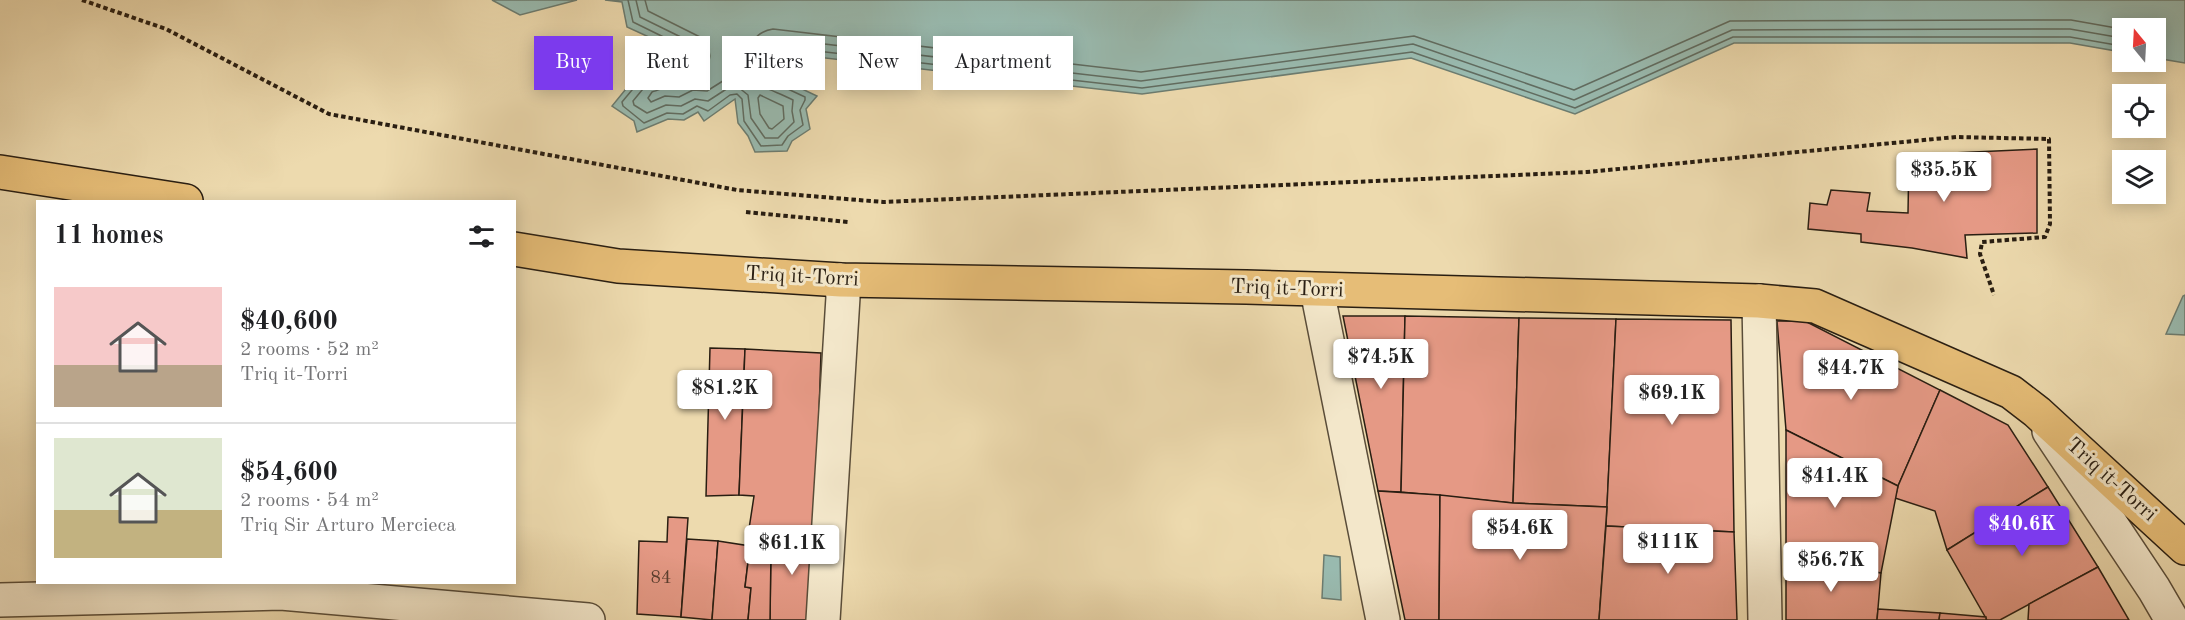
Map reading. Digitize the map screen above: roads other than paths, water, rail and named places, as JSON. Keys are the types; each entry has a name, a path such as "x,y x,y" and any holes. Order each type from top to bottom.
{"main road":[{"path":"0,172 180,200"},
{"name":"Triq it-Torri","path":"516,249 618,266 841,280 1759,301 1815,306 2011,392 2037,412 2185,548"}],"street":[{"path":"823,620 842,309 841,280"},
{"path":"1317,290 1383,620"},
{"path":"1759,301 1765,620"},
{"name":"Triq it-Torri","path":"2037,412 2172,620"},
{"path":"0,600 281,598 588,620"}],"water":[{"path":"492,0 577,0 520,15"},
{"path":"605,0 2185,0 2185,63 2166,60 2166,18 2112,18 2112,50 2070,43 1734,43 1575,114 1411,58 1142,94 1073,86 1073,36 933,36 933,70 921,69 921,36 837,36 837,59 825,58 825,36 722,36 722,90 804,90 817,96 806,109 810,129 792,141 787,151 755,152 748,136 738,123 735,99 704,121 698,112 684,120 668,119 637,132 634,121 612,106 625,90 710,90 710,36 647,36 627,27 622,2"},
{"path":"2185,295 2185,335 2166,334 2183,296"},
{"path":"1324,555 1340,557 1341,600 1322,598"}]}
